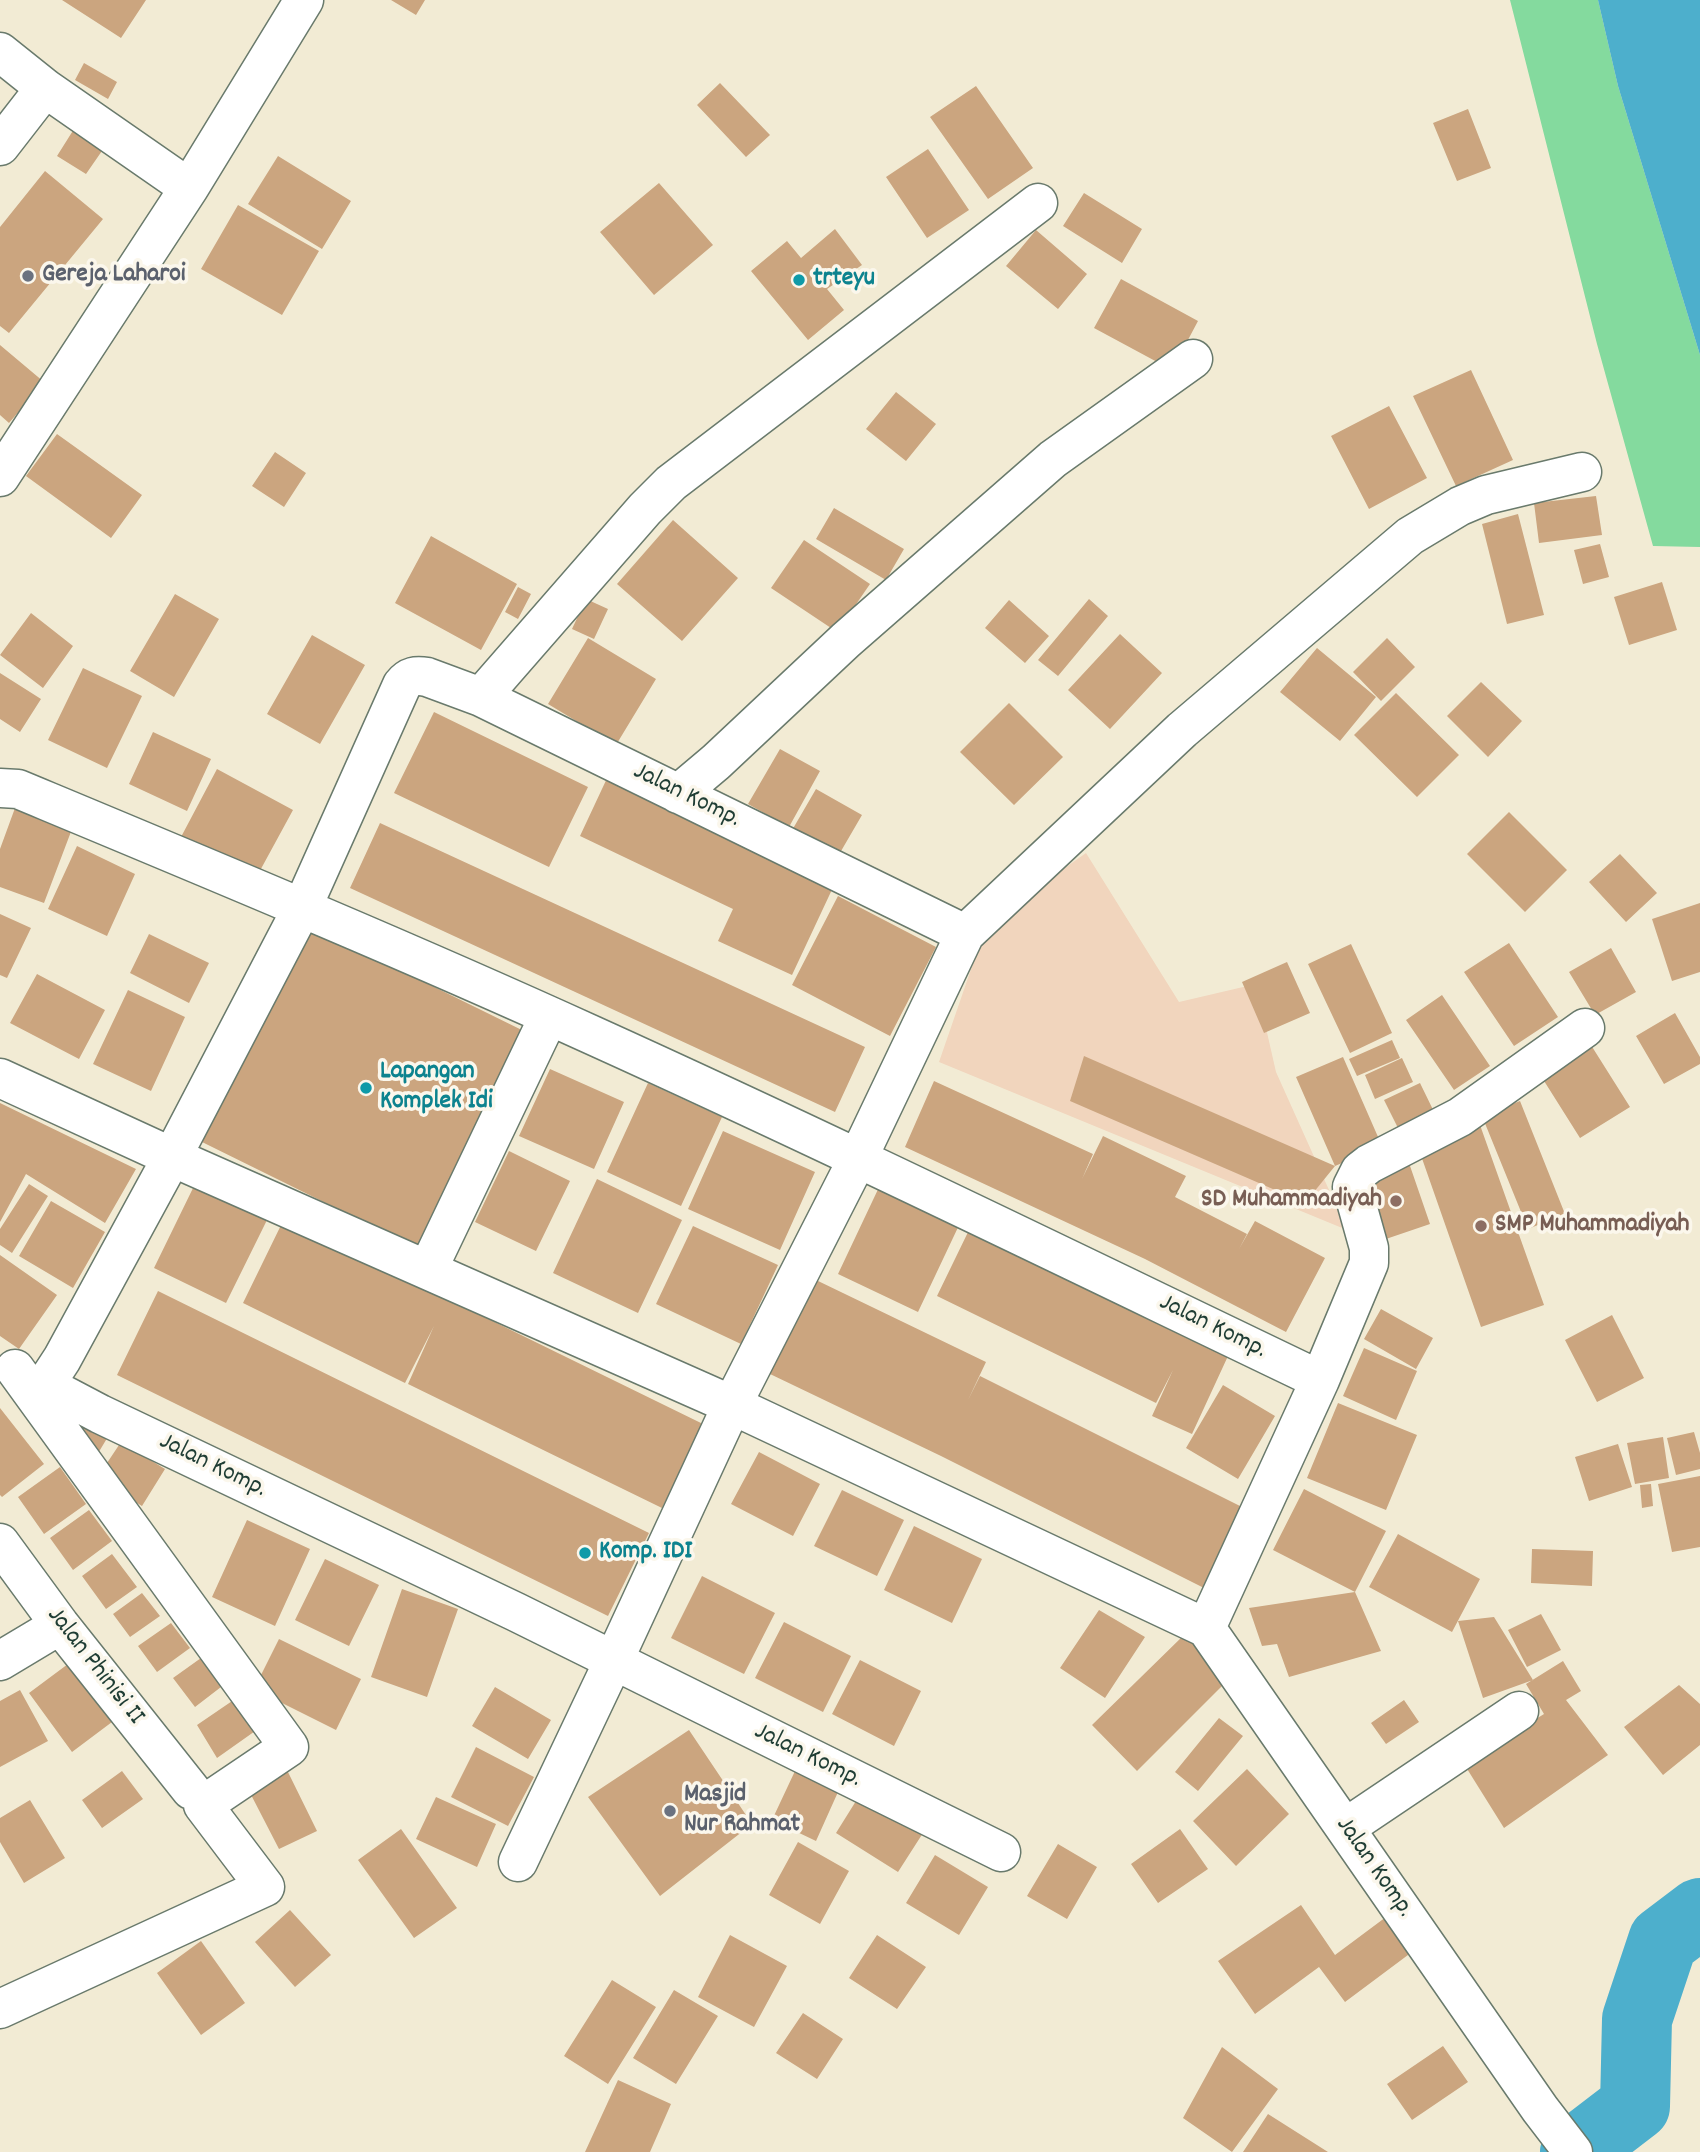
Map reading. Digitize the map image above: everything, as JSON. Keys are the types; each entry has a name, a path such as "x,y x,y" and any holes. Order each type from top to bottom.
{"street":[{"path":"0,477 189,188 304,0"},
{"path":"0,52 45,88 189,188"},
{"path":"0,146 45,88"},
{"path":"481,697 645,509 671,483 1038,203"},
{"path":"678,793 716,762 846,640 1053,458 1193,359"},
{"path":"518,1862 732,1405 858,1158 965,934 1182,730 1410,536 1460,506 1486,495 1583,472"},
{"name":"Jalan Komp.","path":"20,1370 62,1359 172,1157 302,908 406,679 427,677 481,697 965,934"},
{"path":"0,788 18,789 302,908"},
{"name":"Jalan Komp.","path":"302,908 549,1016 858,1158 1320,1380"},
{"path":"428,1269 549,1016"},
{"path":"0,1078 732,1405 1206,1628 1320,1380 1369,1263 1369,1248 1352,1187 1360,1171 1461,1116 1585,1028"},
{"path":"0,2009 265,1887 203,1805 289,1747 20,1370"},
{"name":"Jalan Komp.","path":"20,1370 100,1414 516,1612 1001,1852"},
{"name":"Jalan Phinisi II","path":"0,1543 12,1584 60,1625 191,1790"},
{"path":"0,1661 60,1625"},
{"name":"Jalan Komp.","path":"1206,1628 1540,2109 1573,2152"},
{"path":"1345,1828 1519,1711"}],"shaded area":[{"path":"1086,853 1179,1002 1256,984 1276,1072 1347,1230 939,1062 987,923"}],"green space":[{"path":"1510,0 1598,0 1618,86 1700,355 1700,547 1653,546 1597,344"}],"water":[{"path":"1598,0 1700,0 1700,355 1618,86"}],"building":[{"path":"62,0 146,0 121,38"},
{"path":"391,0 425,0 416,15"},
{"path":"84,63 117,82 108,99 75,80"},
{"path":"720,83 770,135 746,157 697,105"},
{"path":"976,86 1033,168 988,199 930,117"},
{"path":"1468,109 1491,168 1457,181 1433,123"},
{"path":"74,129 104,148 86,174 57,156"},
{"path":"928,149 969,210 927,238 886,177"},
{"path":"278,156 351,201 322,249 248,204"},
{"name":"Gereja Laharoi","path":"45,171 103,219 9,333 0,326 0,227"},
{"path":"659,183 713,245 654,295 600,232"},
{"path":"1084,193 1142,229 1122,263 1063,226"},
{"path":"238,205 319,251 282,315 201,269"},
{"name":"trteyu","path":"835,229 862,265 827,289 844,310 808,340 751,271 787,241 801,258"},
{"path":"1036,230 1087,274 1058,309 1006,266"},
{"path":"1121,279 1198,321 1172,370 1094,328"},
{"path":"0,345 44,382 9,423 0,415"},
{"path":"1471,370 1513,460 1456,486 1413,396"},
{"path":"896,392 936,424 906,461 866,429"},
{"path":"1389,406 1427,478 1369,509 1331,436"},
{"path":"57,434 142,495 111,538 26,476"},
{"path":"275,452 306,473 284,507 252,486"},
{"path":"1596,496 1602,535 1539,543 1534,503"},
{"path":"834,508 904,549 886,580 816,539"},
{"path":"1518,514 1544,615 1507,624 1482,524"},
{"path":"673,520 738,578 682,641 617,584"},
{"path":"431,536 517,584 481,650 395,603"},
{"path":"804,540 870,584 837,632 771,588"},
{"path":"1600,544 1609,577 1583,584 1574,550"},
{"path":"1662,582 1677,630 1629,645 1614,597"},
{"path":"518,587 531,594 518,619 505,612"},
{"path":"175,594 219,619 174,697 130,671"},
{"path":"586,599 608,609 594,639 572,629"},
{"path":"1089,599 1108,616 1058,676 1038,660"},
{"path":"1009,600 1049,636 1025,663 985,628"},
{"path":"31,613 73,646 43,688 0,655"},
{"path":"1120,634 1162,673 1110,729 1068,690"},
{"path":"312,635 365,665 320,744 267,714"},
{"path":"588,638 656,679 616,745 548,704"},
{"path":"1387,638 1415,667 1381,701 1353,672"},
{"path":"1317,648 1376,697 1340,741 1280,692"},
{"path":"83,668 142,696 107,768 48,740"},
{"path":"0,673 41,699 20,732 0,719"},
{"path":"1481,682 1522,721 1488,757 1447,716"},
{"path":"1396,693 1459,755 1417,797 1354,735"},
{"path":"1009,703 1063,757 1014,805 960,752"},
{"path":"434,712 588,787 549,867 394,793"},
{"path":"153,732 211,759 187,811 129,784"},
{"path":"780,749 820,771 789,827 748,804"},
{"path":"217,769 293,810 256,878 181,837"},
{"path":"609,774 836,881 792,975 718,941 733,909 580,836"},
{"path":"816,789 862,815 837,858 791,832"},
{"path":"15,808 72,829 44,903 0,887 0,849"},
{"path":"1509,812 1567,870 1525,912 1467,854"},
{"path":"380,823 865,1047 835,1112 350,888"},
{"path":"77,846 135,874 107,936 48,909"},
{"path":"1620,854 1657,893 1626,922 1589,882"},
{"path":"838,896 936,947 890,1036 792,985"},
{"path":"1700,903 1700,972 1672,981 1652,919"},
{"path":"0,914 31,928 7,978 0,975"},
{"name":"Lapangan Komplek Idi","path":"306,924 532,1035 425,1252 200,1141"},
{"path":"149,934 209,963 189,1003 130,973"},
{"path":"1509,943 1558,1017 1514,1046 1464,972"},
{"path":"1351,944 1392,1033 1350,1053 1308,964"},
{"path":"1611,948 1636,992 1595,1015 1569,972"},
{"path":"1287,962 1310,1013 1264,1033 1242,982"},
{"path":"37,974 105,1010 79,1059 10,1023"},
{"path":"128,990 185,1017 151,1091 93,1064"},
{"path":"1442,995 1490,1066 1454,1090 1406,1020"},
{"path":"1675,1013 1700,1057 1700,1064 1664,1084 1636,1036"},
{"path":"1584,1034 1630,1107 1580,1138 1534,1065"},
{"path":"1392,1040 1400,1058 1357,1076 1349,1059"},
{"path":"1084,1056 1335,1166 1305,1203 1070,1101"},
{"path":"1343,1057 1382,1146 1335,1166 1296,1077"},
{"path":"1402,1058 1413,1082 1375,1099 1365,1075"},
{"path":"550,1069 624,1102 594,1169 519,1136"},
{"path":"934,1081 1093,1154 1082,1179 1103,1136 1186,1176 1175,1197 1247,1234 1239,1249 1255,1221 1325,1258 1286,1332 1145,1259 905,1147"},
{"path":"648,1083 722,1117 681,1206 607,1172"},
{"path":"1420,1083 1438,1120 1403,1138 1384,1100"},
{"path":"1520,1101 1565,1214 1528,1229 1482,1116"},
{"path":"0,1103 136,1169 105,1223 26,1174 0,1222"},
{"name":"SMP Muhammadiyah","path":"1480,1125 1544,1305 1481,1327 1418,1147"},
{"path":"723,1131 815,1172 780,1250 688,1209"},
{"path":"509,1151 570,1181 536,1251 475,1222"},
{"name":"SD Muhammadiyah","path":"1409,1163 1430,1224 1383,1240 1362,1178"},
{"path":"597,1179 682,1220 638,1313 553,1273"},
{"path":"881,1183 961,1221 918,1312 838,1274"},
{"path":"29,1184 48,1196 12,1253 0,1245 0,1229"},
{"path":"195,1184 267,1220 226,1303 154,1268"},
{"path":"51,1201 105,1232 73,1288 19,1256"},
{"path":"284,1219 703,1424 662,1508 408,1384 434,1326 405,1383 243,1303"},
{"path":"693,1226 778,1265 741,1344 656,1304"},
{"path":"970,1228 1234,1343 1192,1434 1152,1416 1173,1370 1156,1403 937,1296"},
{"path":"0,1255 57,1295 19,1349 0,1336"},
{"path":"816,1280 986,1362 968,1400 980,1376 1248,1510 1208,1590 770,1374"},
{"path":"158,1291 649,1533 608,1616 117,1375"},
{"path":"1381,1309 1433,1338 1416,1369 1364,1339"},
{"path":"1612,1315 1644,1378 1597,1402 1565,1340"},
{"path":"1364,1348 1417,1371 1396,1420 1343,1396"},
{"path":"1223,1385 1275,1416 1238,1479 1186,1448"},
{"path":"1338,1403 1417,1435 1386,1510 1307,1478"},
{"path":"0,1408 44,1464 2,1497 0,1495"},
{"path":"66,1408 109,1435 97,1455"},
{"path":"1694,1432 1700,1453 1700,1469 1676,1475 1667,1438"},
{"path":"1663,1437 1669,1478 1635,1484 1627,1443"},
{"path":"121,1442 165,1469 142,1506 97,1478"},
{"path":"1618,1444 1632,1487 1589,1501 1575,1457"},
{"path":"759,1452 820,1484 793,1536 731,1504"},
{"path":"60,1467 86,1504 44,1534 18,1497"},
{"path":"1700,1476 1700,1547 1672,1552 1658,1484"},
{"path":"1651,1484 1653,1506 1642,1508 1640,1485"},
{"path":"1304,1489 1386,1531 1355,1592 1273,1550"},
{"path":"842,1490 904,1520 877,1576 814,1546"},
{"path":"89,1510 112,1541 73,1570 50,1538"},
{"path":"247,1520 310,1549 275,1626 212,1597"},
{"path":"914,1526 982,1559 952,1623 884,1590"},
{"path":"1398,1534 1480,1579 1452,1632 1369,1587"},
{"path":"1532,1549 1593,1551 1592,1586 1531,1583"},
{"path":"112,1554 137,1587 106,1609 82,1576"},
{"path":"325,1559 379,1585 349,1646 295,1620"},
{"path":"702,1576 775,1613 744,1674 671,1638"},
{"path":"402,1589 458,1609 427,1697 371,1677"},
{"path":"1355,1592 1381,1651 1289,1677 1277,1644 1262,1646 1249,1608"},
{"path":"142,1593 160,1616 130,1637 113,1614"},
{"path":"1099,1610 1145,1637 1105,1698 1060,1668"},
{"path":"1541,1614 1561,1650 1527,1667 1508,1630"},
{"path":"1494,1617 1533,1680 1483,1698 1458,1621"},
{"path":"784,1622 851,1656 823,1712 755,1678"},
{"path":"171,1623 190,1648 157,1672 138,1646"},
{"path":"1185,1634 1232,1676 1137,1771 1092,1725"},
{"path":"279,1639 361,1679 336,1730 254,1689"},
{"path":"201,1658 221,1687 195,1707 173,1678"},
{"path":"860,1660 921,1691 894,1746 832,1714"},
{"path":"1563,1661 1581,1691 1566,1700 1608,1755 1504,1828 1464,1764 1544,1714 1526,1684"},
{"path":"68,1664 112,1722 72,1752 29,1693"},
{"path":"1679,1685 1700,1704 1700,1745 1663,1775 1624,1727"},
{"path":"495,1687 551,1720 528,1759 472,1726"},
{"path":"20,1690 48,1741 0,1767 0,1701"},
{"path":"238,1697 258,1729 217,1758 197,1725"},
{"path":"1404,1700 1419,1722 1386,1744 1371,1723"},
{"path":"1219,1718 1243,1736 1198,1791 1175,1772"},
{"name":"Masjid Nur Rahmat","path":"689,1730 752,1824 660,1896 588,1797"},
{"path":"476,1747 534,1777 508,1826 451,1797"},
{"path":"286,1768 317,1831 279,1849 247,1787"},
{"path":"1247,1769 1289,1814 1236,1866 1193,1821"},
{"path":"122,1771 143,1799 102,1828 82,1800"},
{"name":"Masjid Nur Rahmat","path":"795,1771 838,1792 816,1841 772,1820"},
{"path":"861,1793 923,1833 898,1872 836,1833"},
{"path":"436,1797 496,1824 477,1867 416,1839"},
{"path":"30,1800 65,1858 24,1883 0,1842 0,1818"},
{"path":"401,1829 457,1908 414,1938 358,1860"},
{"path":"1180,1829 1208,1869 1158,1903 1131,1864"},
{"path":"798,1842 849,1871 820,1924 769,1895"},
{"path":"1058,1844 1097,1867 1067,1919 1027,1896"},
{"path":"935,1855 988,1887 959,1935 906,1903"},
{"path":"1301,1905 1335,1955 1386,1917 1412,1952 1345,2002 1319,1967 1255,2014 1218,1961"},
{"path":"290,1910 331,1955 295,1987 255,1942"},
{"path":"730,1935 787,1966 754,2027 698,1997"},
{"path":"877,1935 926,1967 897,2009 849,1978"},
{"path":"201,1941 245,2003 201,2035 157,1973"},
{"path":"612,1980 656,2007 608,2084 564,2056"},
{"path":"674,1990 718,2016 676,2084 633,2058"},
{"path":"803,2013 843,2039 817,2079 776,2053"},
{"path":"1443,2046 1468,2082 1412,2120 1387,2084"},
{"path":"1222,2047 1278,2089 1232,2152 1183,2118"},
{"path":"618,2080 671,2104 650,2152 585,2152"},
{"path":"1268,2114 1328,2152 1243,2152"}],"waterway":[{"path":"1575,2152 1635,2106 1637,2019 1663,1941 1700,1913"}],"place":[{"name":"Gereja Laharoi","path":"28,276"},
{"name":"trteyu","path":"799,280"},
{"name":"Lapangan Komplek Idi","path":"366,1088"},
{"name":"SD Muhammadiyah","path":"1396,1201"},
{"name":"SMP Muhammadiyah","path":"1481,1226"},
{"name":"Komp. IDI","path":"585,1553"},
{"name":"Masjid Nur Rahmat","path":"670,1811"}]}
